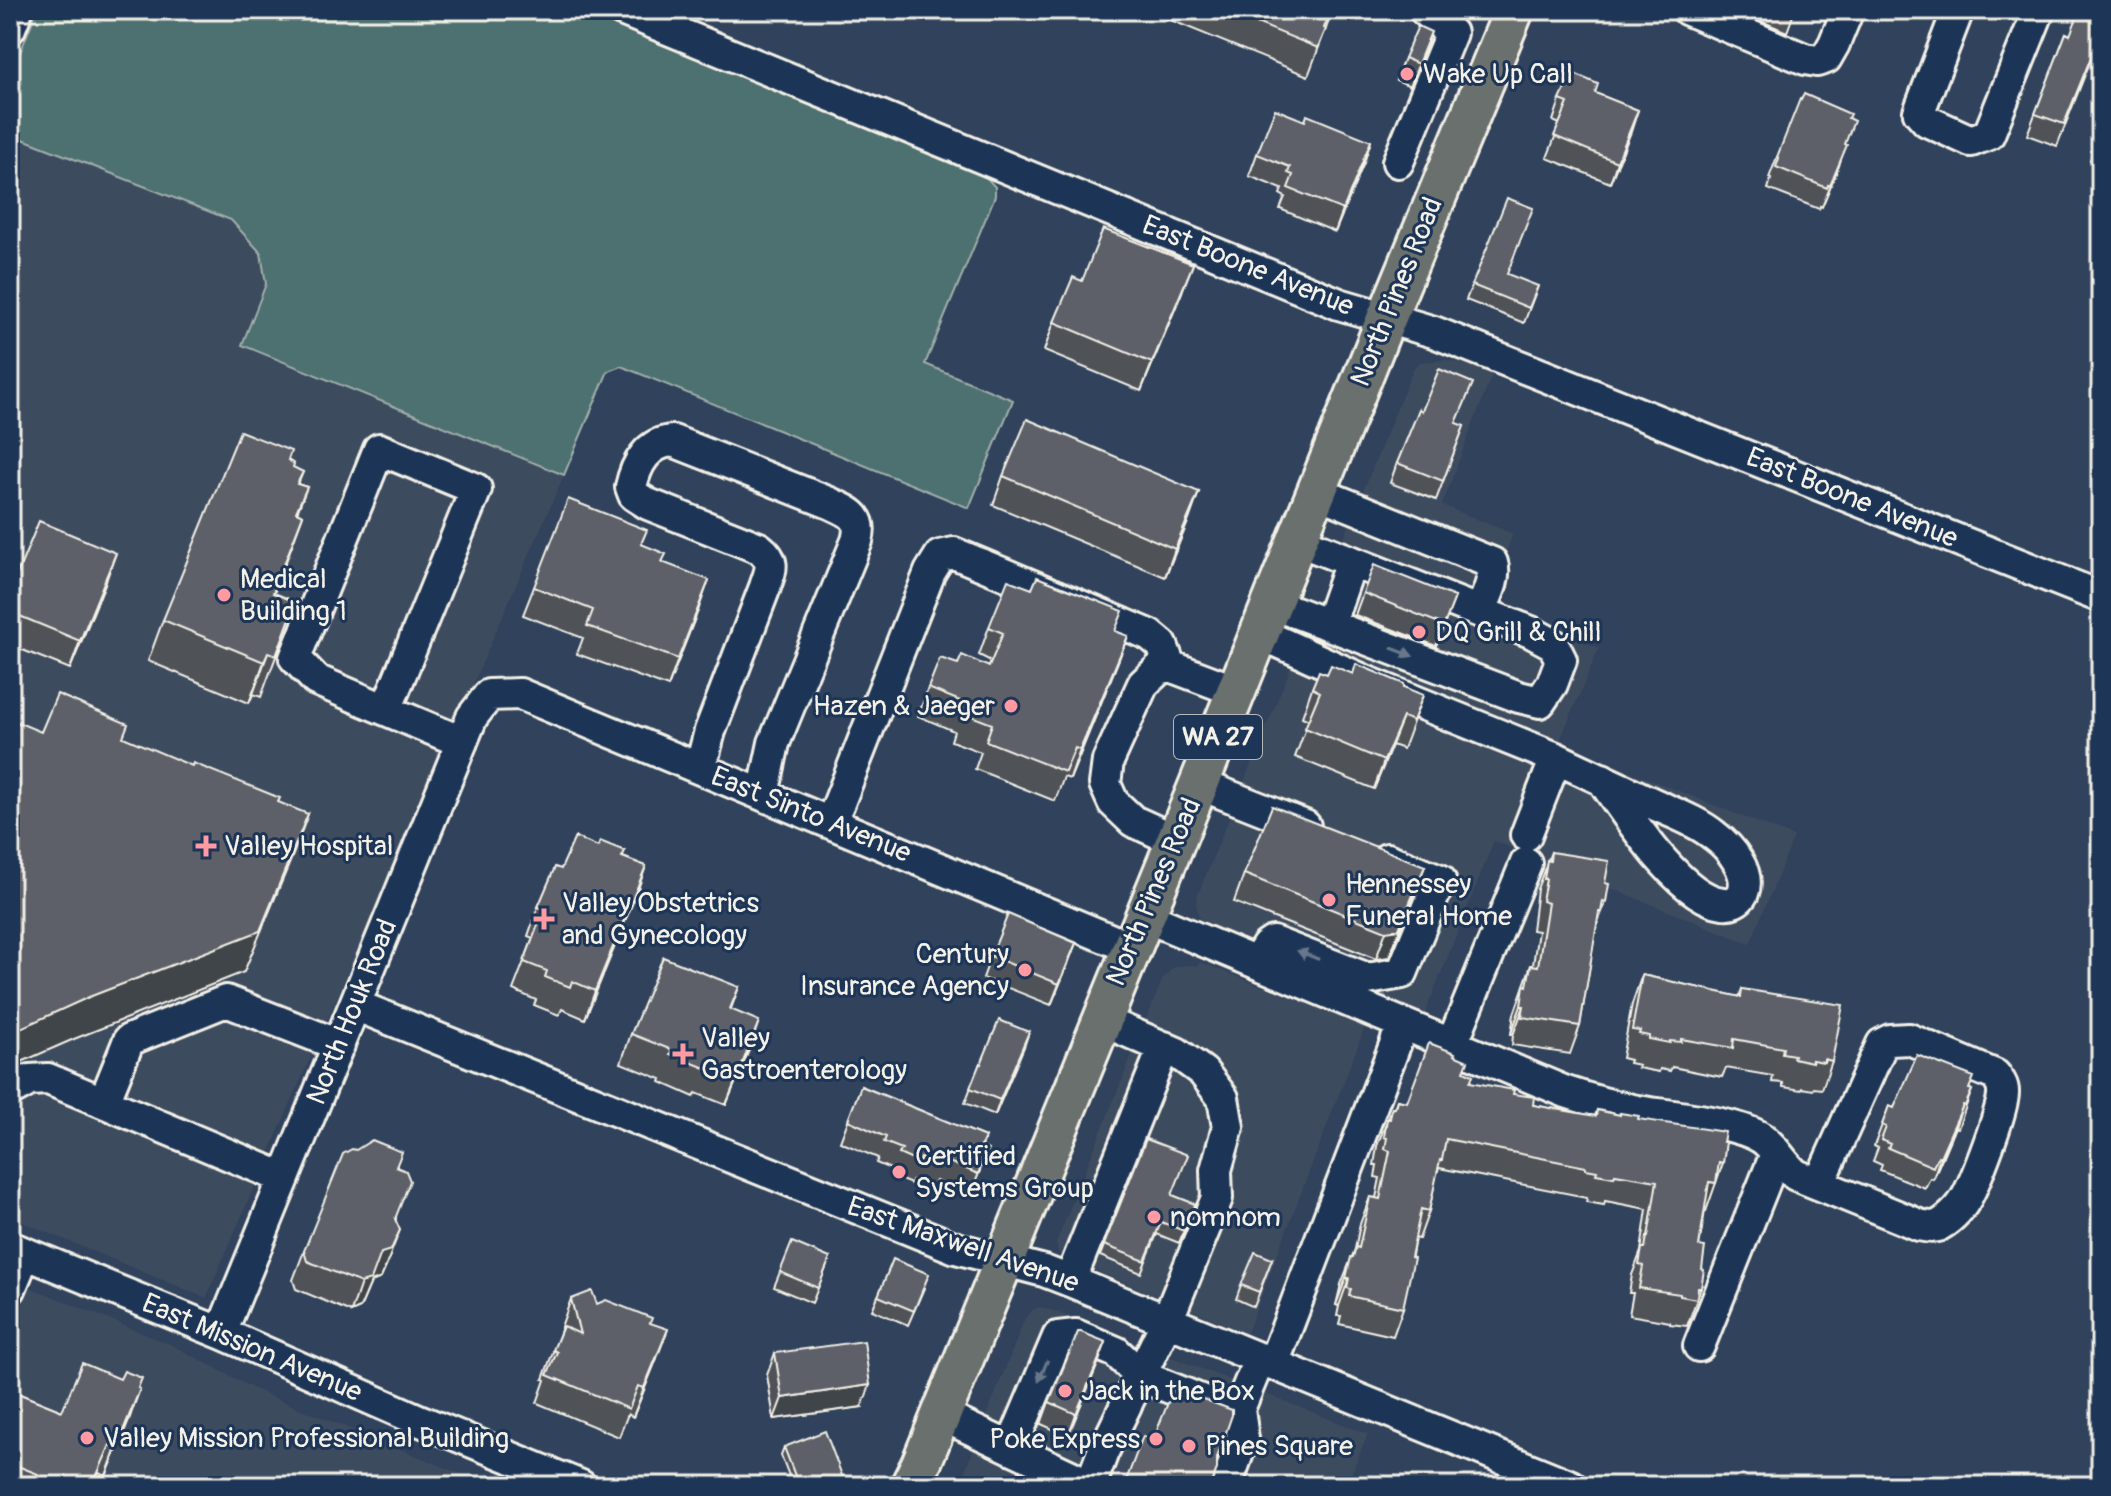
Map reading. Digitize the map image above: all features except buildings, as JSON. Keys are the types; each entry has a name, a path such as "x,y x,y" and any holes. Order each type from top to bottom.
{"main road":[{"name":"North Pines Road","path":"916,1479 1514,10"}],"street":[{"path":"10,28 17,10"},
{"name":"East Boone Avenue","path":"622,10 1339,304 1434,332 2101,597"},
{"path":"1398,162 1451,33 1425,10"},
{"path":"1688,10 1805,59 1817,61 1826,58 1848,10"},
{"path":"1958,10 1919,112 1927,121 1971,141 1989,134 2039,10"},
{"path":"700,769 710,731 765,587 770,560 759,548 648,504 634,495 631,487 639,463 655,444 663,441 673,441 830,503 850,512 858,522 860,530 857,541 774,743 763,795"},
{"path":"386,710 476,489 379,449 295,658 316,680 386,710 462,742"},
{"path":"1316,492 1492,563 1495,568 1493,578 1480,612"},
{"path":"1265,618 1329,625 1519,697 1540,702 1552,684 1561,660 1553,644 1531,632 1297,540"},
{"path":"831,823 930,572 940,556 954,553 1150,635 1162,645 1170,666"},
{"path":"1329,625 1351,562"},
{"path":"1265,618 1365,681 1556,758 1602,779 1690,821 1713,834 1729,847 1740,866 1744,891 1738,900 1729,904 1718,903 1685,883 1656,853 1602,779"},
{"path":"1175,840 1133,821 1113,802 1105,784 1108,761 1143,684 1159,669 1170,666 1236,691"},
{"name":"East Sinto Avenue","path":"489,695 520,694 831,823 1137,932 1363,992 1403,1024 1594,1102 1732,1126 1762,1138 1796,1175 1919,1225 1937,1226 1965,1200 2004,1097 2001,1082 1995,1075 1909,1039 1890,1040 1882,1044 1819,1184"},
{"name":"North Houk Road","path":"221,1333 472,717 489,695"},
{"path":"1452,1044 1526,849 1556,758"},
{"path":"1199,784 1326,835"},
{"path":"1355,846 1440,880 1402,973 1363,992"},
{"path":"104,1102 129,1040 226,1001 339,1045"},
{"name":"East Maxwell Avenue","path":"355,1005 956,1248 1070,1281 1571,1486"},
{"path":"941,1415 1090,1486 1103,1452 1167,1321 1217,1198 1216,1170 1228,1127 1223,1098 1203,1072 1177,1053 1101,1020"},
{"path":"1226,1486 1243,1439 1239,1409 1267,1361 1403,1024"},
{"path":"1070,1281 1164,1047"},
{"path":"10,1091 30,1080 48,1079 284,1178"},
{"path":"1699,1346 1776,1154"},
{"path":"10,1289 17,1250"},
{"name":"East Mission Avenue","path":"17,1250 581,1486"},
{"path":"1011,1448 1058,1337 1076,1335 1116,1352 1141,1376 1225,1410 1239,1409"}],"shaded area":[{"name":"Valley Hospital","path":"10,134 231,220 261,253 266,284 242,345 564,475 206,1298 10,1217"},
{"path":"1445,360 1494,370 1442,505 1513,534 1487,603 1599,648 1559,743 1794,837 1750,944 1494,841 1422,1021 1212,934 1199,917 1196,904 1413,369 1419,362"},
{"path":"1200,962 1365,1027 1247,1333 1065,1258 1058,1252 1056,1243 1163,978 1174,967 1198,966"},
{"path":"10,1279 174,1346 262,1393 491,1486 10,1486"},
{"path":"1039,1307 1368,1434 1346,1486 959,1486 1025,1318"}],"green space":[{"path":"37,10 578,10 987,178 995,187 995,196 925,364 1013,400 969,508 621,366 608,371 564,475 242,345 266,284 261,253 231,220 10,134 10,78"}],"place":[{"name":"Wake Up Call","path":"1407,74"},
{"name":"Medical Building 1","path":"224,595"},
{"name":"DQ Grill & Chill","path":"1419,632"},
{"name":"Hazen & Jaeger","path":"1011,706"},
{"name":"Valley Hospital","path":"206,846"},
{"name":"Hennessey Funeral Home","path":"1329,900"},
{"name":"Valley Obstetrics and Gynecology","path":"544,919"},
{"name":"Century Insurance Agency","path":"1025,970"},
{"name":"Valley Gastroenterology","path":"683,1054"},
{"name":"Certified Systems Group","path":"899,1172"},
{"name":"nomnom","path":"1154,1217"},
{"name":"Jack in the Box","path":"1065,1391"},
{"name":"Valley Mission Professional Building","path":"87,1438"},
{"name":"Poke Express","path":"1156,1439"},
{"name":"Pines Square","path":"1189,1446"}]}
